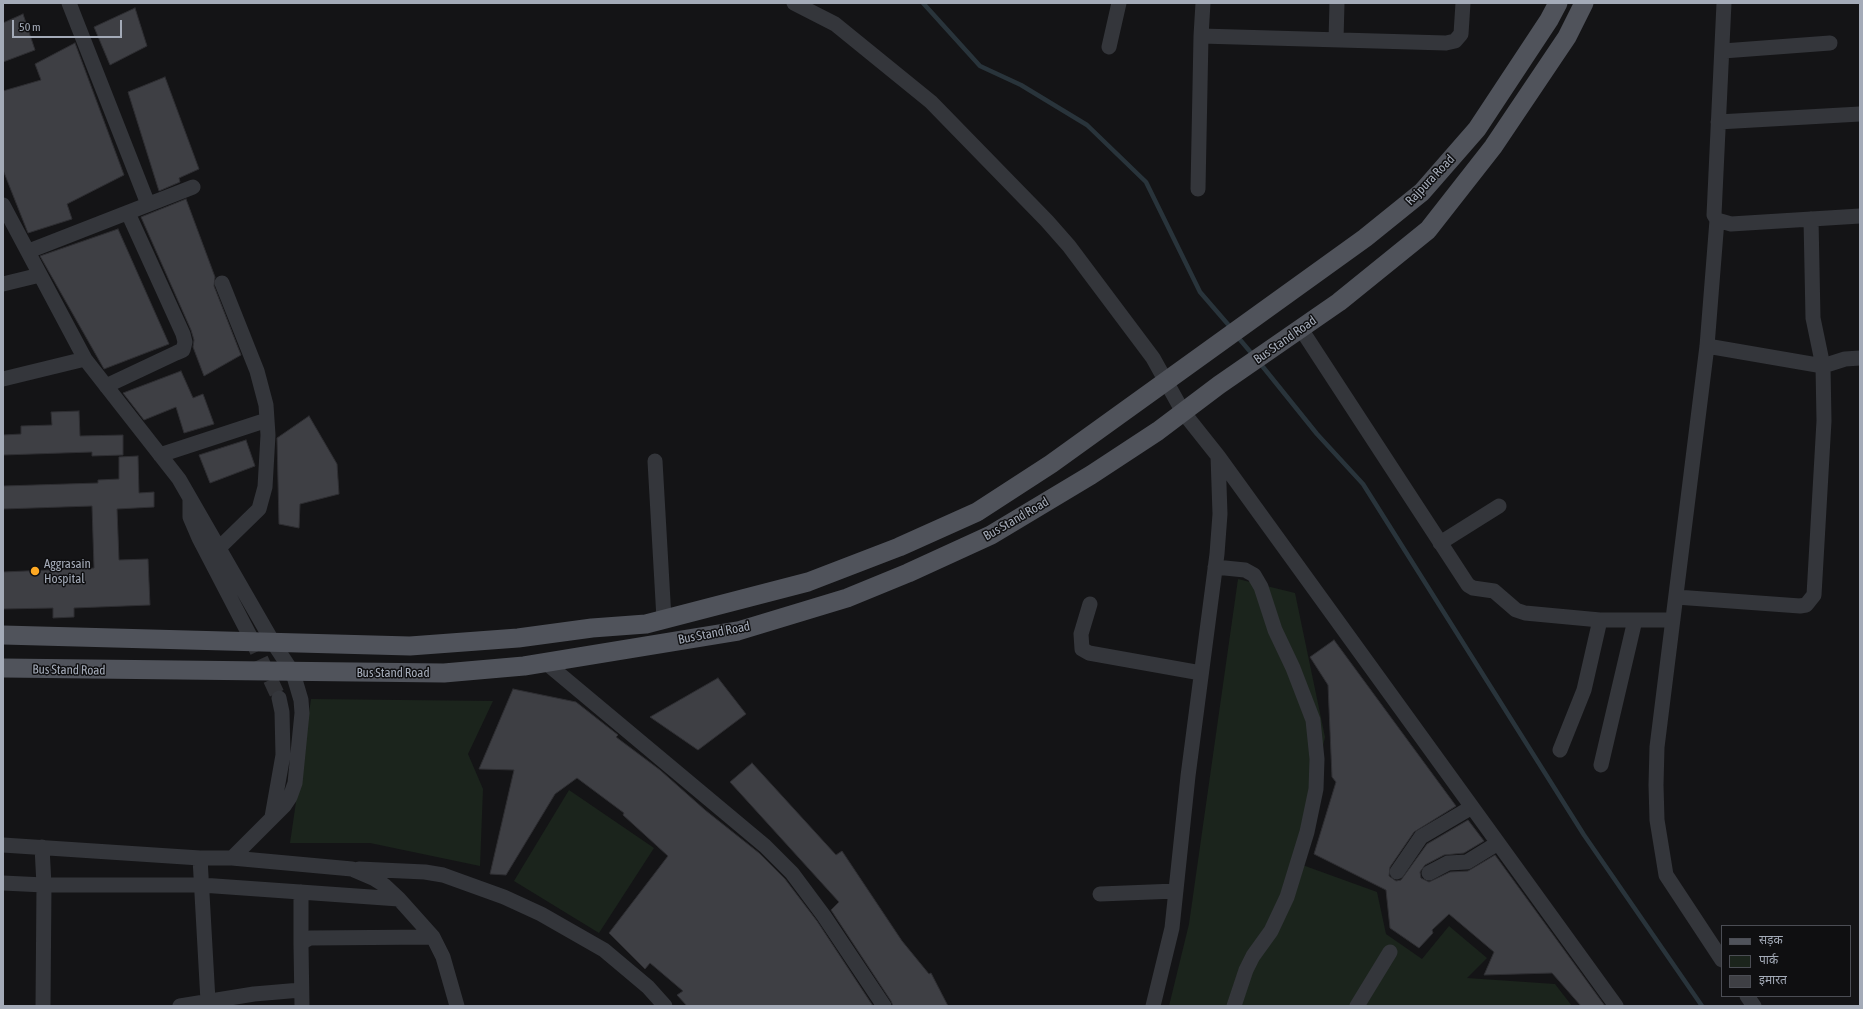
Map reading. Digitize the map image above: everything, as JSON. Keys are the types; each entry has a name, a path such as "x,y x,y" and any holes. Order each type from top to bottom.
{"main road":[{"name":"Rajpura Road","path":"1257,314 1365,238 1422,192 1477,129 1549,20 1558,3"},
{"name":"Rajpura Road","path":"1339,302 1428,230 1497,140 1567,37 1584,3"},
{"name":"Bus Stand Road","path":"3,668 293,673 444,673 524,666 738,630 848,598 991,535 1091,475 1158,431 1201,398 1339,302"},
{"name":"Bus Stand Road","path":"3,636 274,644 410,646 518,638 592,628 646,624 808,582 898,547 977,512 1051,464 1183,370 1257,314"}],"street":[{"path":"69,3 148,204"},
{"path":"794,3 835,24 930,102 1047,221 1069,246 1153,358 1183,412 1218,456 1616,1006"},
{"path":"1109,47 1119,3"},
{"path":"1198,189 1202,3"},
{"path":"1336,40 1337,3"},
{"path":"1201,36 1446,43 1455,40 1461,34 1463,3"},
{"path":"1721,959 1666,875 1657,820 1657,748 1707,346 1717,220 1713,209 1724,3"},
{"path":"1722,51 1830,43"},
{"path":"1718,122 1860,114"},
{"path":"29,251 193,187"},
{"path":"3,205 29,251 40,275 85,359 179,479 274,644 293,673 301,700 302,713 295,783 290,797 272,818 232,858"},
{"path":"106,386 183,350 185,342 184,334 128,213"},
{"path":"1717,220 1731,224 1860,216"},
{"path":"1676,597 1800,606 1806,605 1814,595 1824,421 1823,366 1813,318 1811,219"},
{"path":"3,284 40,275"},
{"path":"219,548 259,510 263,499 266,472 267,420 266,405 257,371 222,283"},
{"path":"1301,329 1468,585 1473,588 1494,591 1516,610 1525,613 1600,620 1673,620"},
{"path":"1707,346 1823,366 1845,359 1860,358"},
{"path":"3,379 85,359"},
{"path":"160,455 267,420"},
{"path":"1153,1006 1172,928 1188,776 1215,567 1220,514 1218,456"},
{"path":"655,461 664,619"},
{"path":"190,500 190,517 199,538 251,638"},
{"path":"1440,543 1499,506"},
{"path":"1215,567 1245,570 1254,576 1261,587 1275,630 1293,668 1313,720 1317,759 1316,789 1307,832 1287,897 1271,931 1253,956 1246,970 1234,1006"},
{"path":"1090,604 1081,634 1082,649 1089,653 1201,672"},
{"path":"1560,750 1584,690 1600,620"},
{"path":"1601,765 1636,620"},
{"path":"545,662 765,846 787,867 824,916 884,1006"},
{"path":"272,818 283,755 282,712 279,698"},
{"path":"1397,872 1421,837 1472,807"},
{"path":"1429,873 1448,863 1467,862 1498,843"},
{"path":"3,845 200,858 232,858 352,869 431,873 475,886 541,914 604,950 648,987 665,1006"},
{"path":"42,847 44,885 43,1006"},
{"path":"200,858 208,1001"},
{"path":"352,869 373,878 399,899 433,937 443,957 457,1006"},
{"path":"3,883 44,885 201,885 399,899"},
{"path":"301,892 302,1006"},
{"path":"1100,894 1176,892"},
{"path":"301,945 310,938 433,937"},
{"path":"1357,1006 1390,952"},
{"path":"180,1006 208,1001 255,1000 301,990"},
{"path":"1748,997 1754,1006"}],"green space":[{"path":"1238,579 1295,593 1325,737 1297,863 1377,892 1386,934 1422,959 1449,926 1487,958 1467,978 1555,984 1572,1006 1169,1006 1189,924"},
{"path":"311,699 493,701 468,754 483,789 480,866 370,843 290,843"},
{"path":"569,790 654,848 599,933 514,881"}],"building":[{"path":"135,8 147,46 110,65 94,27"},
{"path":"23,14 35,50 3,62 3,23"},
{"path":"75,43 124,175 67,204 72,219 28,233 3,170 3,91 41,80 35,64"},
{"path":"165,77 199,169 179,178 180,182 159,191 128,92"},
{"path":"186,199 215,277 214,286 241,355 204,376 193,347 194,340 191,330 141,217"},
{"path":"118,229 169,344 104,369 40,256"},
{"path":"181,371 193,398 203,394 214,424 184,433 176,407 144,420 123,393"},
{"path":"79,411 80,436 123,435 123,455 92,456 92,452 3,455 3,435 21,434 21,426 52,425 51,412"},
{"path":"309,416 337,464 339,494 300,504 299,528 279,524 277,438"},
{"path":"246,440 255,466 210,483 199,455"},
{"path":"138,456 139,493 154,492 154,507 117,509 119,560 148,559 150,605 74,608 74,617 53,618 53,608 3,609 3,572 94,568 92,506 3,509 3,486 98,483 98,480 119,479 119,457"},
{"path":"1334,640 1456,806 1414,832 1390,867 1389,876 1396,881 1401,880 1427,844 1468,820 1484,841 1464,853 1444,855 1425,865 1420,872 1421,878 1429,882 1450,872 1468,871 1495,855 1605,1006 1581,1006 1552,973 1484,975 1494,952 1449,914 1432,930 1433,933 1419,948 1390,928 1386,890 1314,854 1336,782 1332,777 1328,685 1310,657"},
{"path":"718,678 746,714 698,750 650,717"},
{"path":"513,689 576,702 618,735 616,737 660,770 705,810 759,853 785,879 817,921 873,1006 687,1006 677,995 683,991 650,963 645,969 609,933 668,856 623,815 624,813 577,778 555,794 506,875 490,874 514,770 479,769"},
{"path":"752,763 836,855 842,851 902,941 929,974 931,973 948,1006 893,1006 831,910 839,902 730,782"}],"waterway":[{"path":"923,3 980,66 1021,85 1087,125 1146,182 1200,292 1232,329"},
{"path":"1236,335 1253,355"},
{"path":"1259,362 1317,434 1363,484 1584,835 1702,1006"}],"tunnel":[{"path":"251,638 279,698"}],"place":[{"name":"Aggrasain Hospital","path":"35,571"}]}
